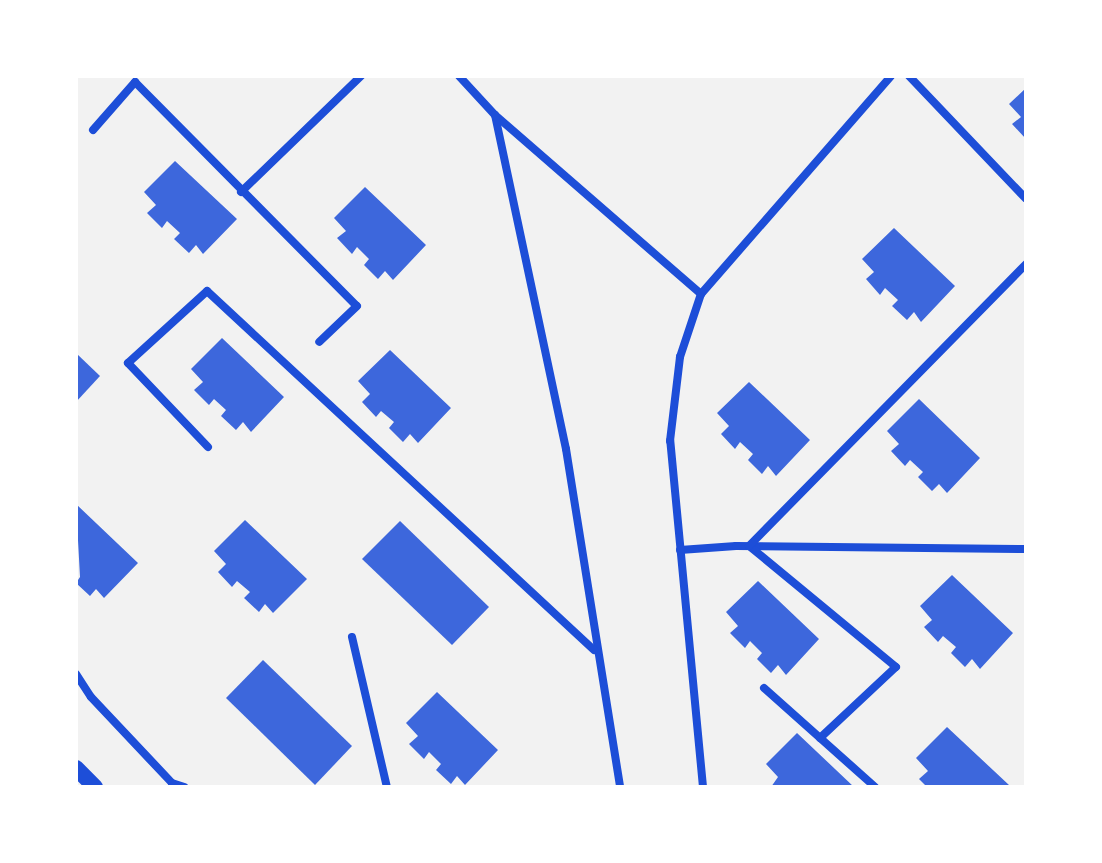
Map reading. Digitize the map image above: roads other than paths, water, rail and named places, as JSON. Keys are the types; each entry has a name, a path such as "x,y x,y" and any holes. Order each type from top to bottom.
{"main road":[{"path":"76,768 95,787"}],"street":[{"path":"241,192 361,76"},
{"path":"459,76 495,115 701,294"},
{"path":"703,787 670,441 680,357 701,294 891,76"},
{"path":"909,76 1026,199"},
{"path":"93,130 135,82 357,306 319,342"},
{"path":"495,115 566,449 594,650 620,787"},
{"path":"749,546 1026,264"},
{"path":"208,447 128,363 207,291 594,650"},
{"path":"680,550 749,546 1026,549"},
{"path":"749,546 896,667 820,738"},
{"path":"352,637 387,787"},
{"path":"76,674 91,697 162,772 184,787"},
{"path":"764,688 875,787"}]}
